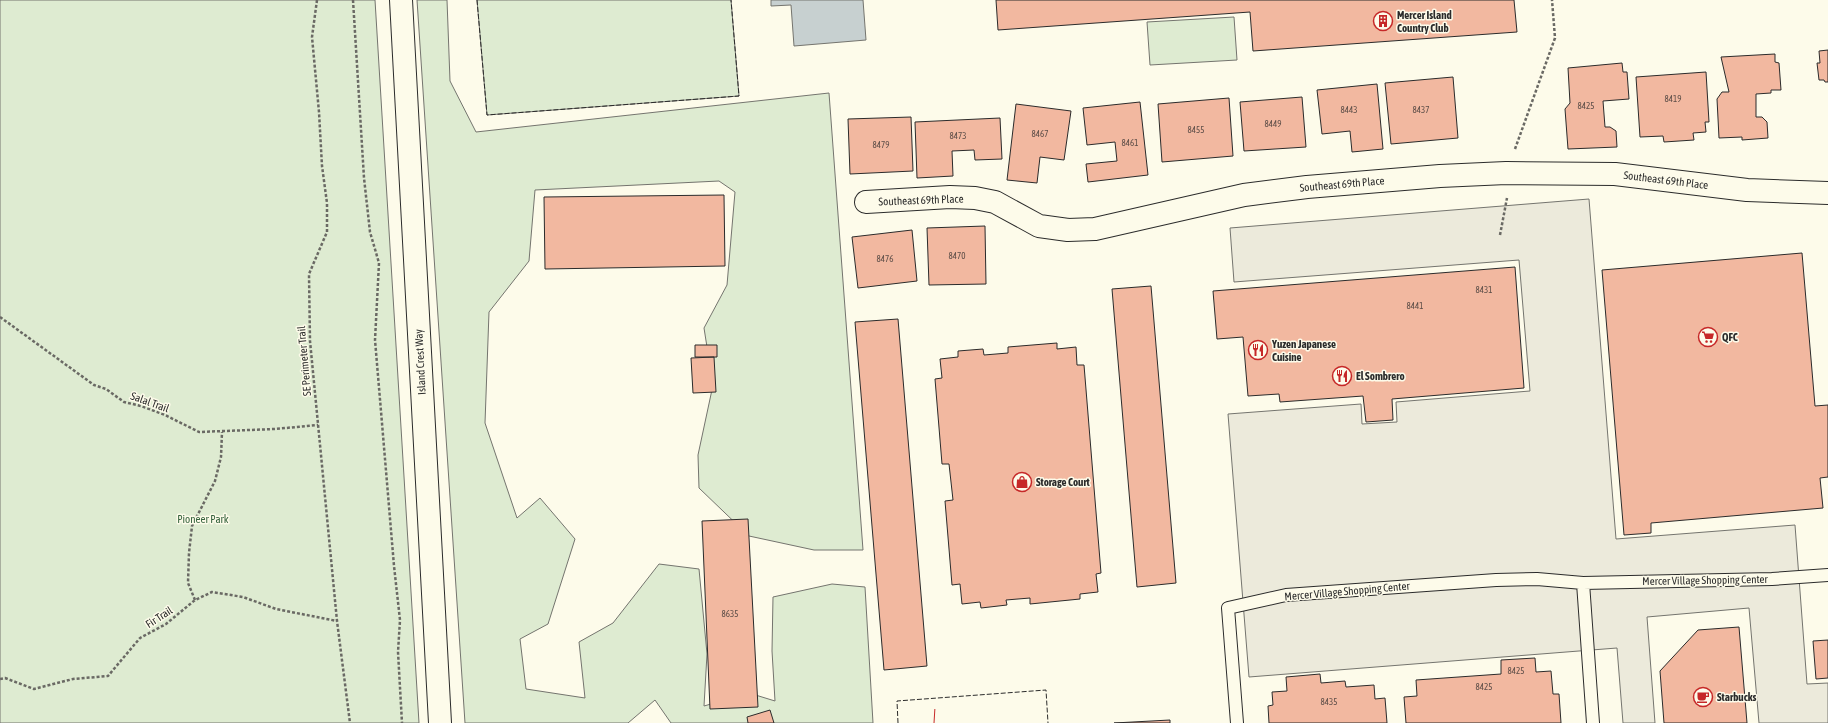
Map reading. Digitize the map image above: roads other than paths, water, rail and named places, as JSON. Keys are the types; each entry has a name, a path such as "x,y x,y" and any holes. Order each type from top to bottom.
{"street":[{"name":"Island Crest Way","path":"401,0 440,723"},
{"name":"Southeast 69th Place","path":"866,202 950,197 975,198 995,202 1039,226 1068,230 1095,228 1244,195 1307,187 1440,176 1506,173 1615,174 1747,190 1828,193"}],"lane":[{"name":"Mercer Village Shopping Center","path":"1237,723 1228,608 1286,595 1496,580 1537,579 1583,583 1772,579 1828,574"},
{"path":"1583,583 1593,723"}],"place":[{"name":"Mercer Island Country Club","path":"1383,21"},
{"name":"QFC","path":"1708,337"},
{"name":"Yuzen Japanese Cuisine","path":"1258,350"},
{"name":"El Sombrero","path":"1342,376"},
{"name":"Storage Court","path":"1022,482"},
{"name":"Starbucks","path":"1703,697"}],"park label":[{"name":"Pioneer Park","path":"203,519"}]}
